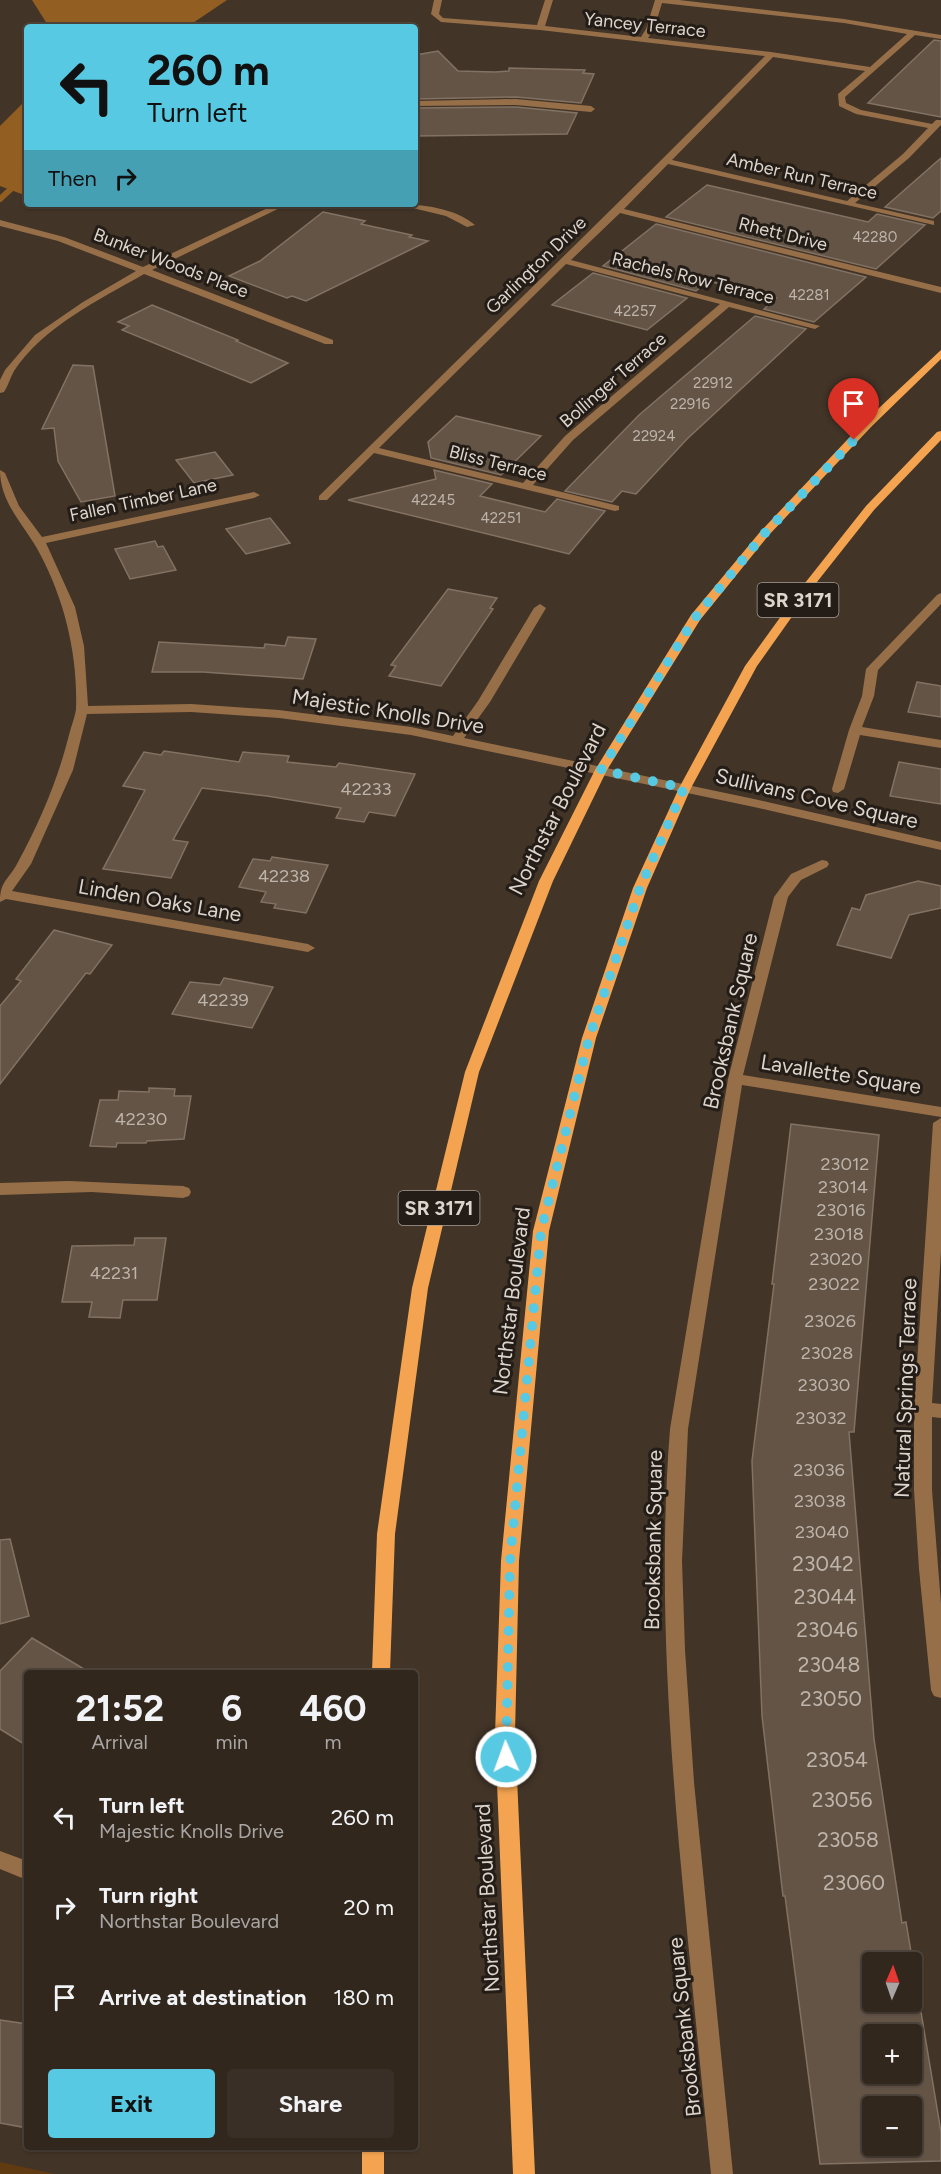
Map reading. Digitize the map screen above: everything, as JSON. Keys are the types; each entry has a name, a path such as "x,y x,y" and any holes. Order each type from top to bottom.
{"main road":[{"name":"Northstar Boulevard","path":"381,1670 386,1534 420,1287 472,1072 546,881 601,770 679,640 772,525 868,424 941,353"},
{"name":"Northstar Boulevard","path":"524,2174 505,1734 510,1561 541,1231 589,1038 640,888 684,788 751,666 809,585 870,508 941,434"},
{"path":"373,2150 373,2174"}],"street":[{"name":"Yancey Terrace","path":"438,0 435,14 441,20 540,28 771,54 869,69"},
{"path":"540,28 549,0"},
{"path":"643,40 650,29 659,0 844,21 941,37"},
{"path":"913,33 869,69 841,96 842,104 859,112 938,123"},
{"name":"Garlington Drive","path":"323,498 618,210 771,54"},
{"path":"418,104 516,102 591,109"},
{"path":"848,204 906,156 938,123"},
{"name":"Amber Run Terrace","path":"666,161 931,223"},
{"path":"0,390 10,370 39,337 86,304 145,270 277,207"},
{"path":"415,207 449,214 470,225"},
{"name":"Rhett Drive","path":"618,210 941,290"},
{"name":"Bunker Woods Place","path":"0,223 61,239 328,342"},
{"name":"Rachels Row Terrace","path":"564,261 815,326"},
{"name":"Bollinger Terrace","path":"525,487 569,438 727,303"},
{"name":"Bliss Terrace","path":"373,450 615,508"},
{"path":"0,473 14,506 39,541 69,607 78,646 82,710 67,770 24,864 2,896"},
{"name":"Fallen Timber Lane","path":"39,541 254,495"},
{"path":"838,789 855,730 868,696 872,669 941,597"},
{"path":"457,739 484,702 540,608"},
{"name":"Majestic Knolls Drive","path":"82,710 190,708 353,722 457,739 684,788"},
{"path":"855,730 941,744"},
{"name":"Sullivans Cove Square","path":"684,788 941,846"},
{"name":"Brooksbank Square","path":"722,2174 696,1930 674,1645 674,1480 679,1429 735,1079 781,897 796,877 822,864"},
{"name":"Linden Oaks Lane","path":"2,896 308,948"},
{"name":"Lavallette Square","path":"735,1079 941,1112"},
{"name":"Natural Springs Terrace","path":"941,1123 923,1409 923,1490 927,1558 941,1690"},
{"path":"0,1189 48,1186 124,1187 183,1192"},
{"path":"923,1409 941,1412"},
{"path":"0,1860 24,1870"}],"shaded area":[{"path":"32,0 227,0 191,24 47,24"},
{"path":"24,102 24,195 0,186 0,126"},
{"path":"0,2162 55,2174 0,2174"}],"building":[{"path":"934,40 941,41 941,117 868,103"},
{"path":"438,51 458,71 495,72 509,71 509,68 585,70 583,73 594,74 581,103 516,97 418,99 418,55"},
{"path":"516,107 577,113 567,134 418,136 418,108"},
{"path":"941,158 941,211 933,218 885,207"},
{"path":"707,185 868,222 877,214 925,225 876,269 666,217"},
{"path":"323,212 365,221 361,224 412,235 409,237 428,241 306,301 292,296 287,298 229,276 260,261"},
{"path":"656,224 866,277 814,322 764,309 776,298 708,281 696,291 603,266"},
{"path":"593,273 687,298 647,330 552,305"},
{"path":"152,305 288,363 251,383 122,330 129,326 118,322"},
{"path":"755,316 806,329 687,439 636,494 622,491 612,502 565,491 639,415"},
{"path":"73,365 93,366 115,496 81,502 58,461 54,428 42,429"},
{"path":"456,416 541,436 501,475 431,458 428,442"},
{"path":"215,452 233,475 194,483 176,460"},
{"path":"434,470 492,484 480,496 545,512 557,499 605,511 569,554 348,500 436,479"},
{"path":"270,518 290,543 246,554 226,529"},
{"path":"155,541 158,547 163,546 176,570 130,579 115,549"},
{"path":"448,589 497,598 490,608 493,609 441,686 389,676 396,666 391,665"},
{"path":"288,637 316,639 303,679 203,672 152,672 159,642 264,648 265,644 285,646"},
{"path":"917,682 941,686 941,717 908,712"},
{"path":"164,751 239,762 243,752 289,756 287,762 336,767 339,763 415,774 395,816 369,812 364,822 336,818 341,808 202,788 173,840 188,842 171,878 103,869 145,790 123,786 144,752 161,755"},
{"path":"899,762 941,769 941,804 890,796"},
{"path":"272,857 328,865 306,913 274,908 276,904 261,902 266,892 239,887 253,859 270,861"},
{"path":"918,881 941,886 941,908 909,915 891,958 837,945 852,908 860,910 866,895"},
{"path":"54,930 112,945 90,974 86,973 0,1084 0,1006 21,981 16,979"},
{"path":"224,978 273,987 252,1028 172,1014 190,982 220,985"},
{"path":"149,1088 175,1089 174,1096 191,1096 184,1139 117,1143 116,1147 90,1146 100,1100 118,1100 119,1091 149,1092"},
{"path":"791,1124 879,1135 854,1432 849,1432 874,1739 902,1923 906,1922 911,1952 862,1952 862,2012 921,2012 941,2132 941,2161 820,2164 785,1896 783,1896 762,1716 752,1461 774,1284 772,1284"},
{"path":"135,1238 166,1238 157,1300 123,1300 120,1318 89,1317 92,1302 62,1302 72,1246 134,1245"},
{"path":"10,1539 29,1616 0,1624 0,1540"},
{"path":"32,1638 86,1670 24,1670 24,1744 0,1729 0,1671"},
{"path":"0,2020 24,2024 24,2127 0,2123"}],"waterway":[{"path":"0,199 24,177"}],"route":[{"path":"506,1757 510,1561 541,1231 589,1038 640,888 684,788 601,770 679,640 695,618 764,534 854,440"}]}
